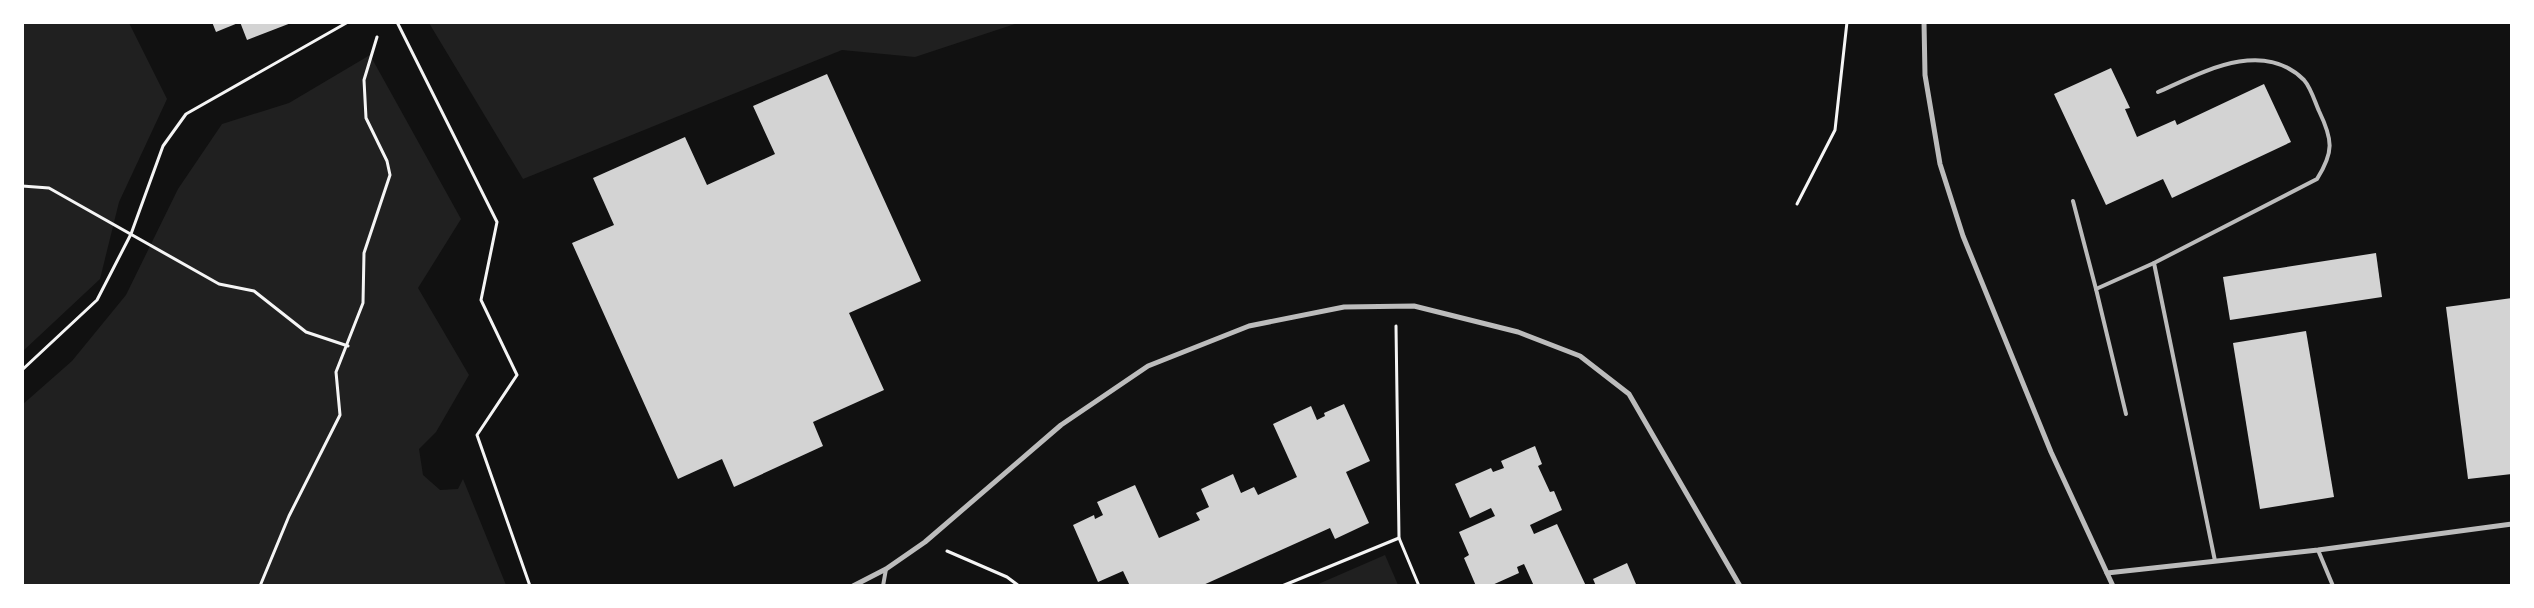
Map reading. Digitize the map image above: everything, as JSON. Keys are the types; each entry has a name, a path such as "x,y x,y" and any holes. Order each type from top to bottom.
{"street":[{"path":"1924,22 1925,75 1940,164 1963,236 2051,452 2113,586"},
{"path":"854,586 886,569 926,542 1061,425 1148,366 1249,326 1344,307 1414,306 1518,332 1580,356 1629,394 1740,586"},
{"path":"2107,573 2318,550 2512,524"}],"lane":[{"path":"2096,289 2154,263 2317,179 2329,160 2329,132 2317,106 2305,81 2285,67 2257,60 2227,62 2158,92"},
{"path":"2073,201 2126,414"},
{"path":"2154,263 2215,561"},
{"path":"2318,550 2333,586"},
{"path":"883,586 886,569"}],"path":[{"path":"22,370 97,300 131,234 163,146 186,114 348,22"},
{"path":"397,22 497,222 481,300 517,375 477,435 530,586"},
{"path":"1797,204 1835,130 1847,22"},
{"path":"260,586 289,516 340,415 336,372 348,346 363,303 364,253 390,175 387,161 366,118 364,80 377,37"},
{"path":"22,186 49,188 219,284 254,291 306,332 348,346"},
{"path":"1396,325 1399,538 1419,586"},
{"path":"1282,586 1399,538"},
{"path":"926,542 1007,577 1020,586"}],"shaded area":[{"path":"23,23 129,23 167,99 119,202 100,279 23,351"},
{"path":"429,23 1018,23 915,57 842,50 523,179"},
{"path":"370,55 461,219 418,288 469,375 436,432 419,449 423,475 440,490 458,489 463,479 506,585 23,585 22,405 72,361 126,295 178,189 222,124 289,103"},
{"path":"1385,555 1398,585 1316,585"}],"building":[{"path":"212,22 238,22 238,23 216,32"},
{"path":"240,22 291,22 291,23 247,40"},
{"path":"2111,68 2130,108 2125,109 2137,137 2175,120 2177,125 2264,84 2291,142 2172,198 2163,179 2106,205 2054,94"},
{"path":"827,74 921,281 849,313 884,390 813,422 823,446 734,487 722,459 678,479 572,243 614,225 593,178 685,137 707,185 775,154 753,106"},
{"path":"2376,253 2382,297 2230,320 2223,277"},
{"path":"2512,298 2512,474 2468,479 2446,307"},
{"path":"2306,331 2334,497 2260,509 2233,343"},
{"path":"1344,404 1370,461 1346,472 1369,523 1335,539 1330,528 1201,586 1130,586 1123,571 1098,582 1073,525 1094,515 1095,519 1103,515 1097,502 1135,485 1159,538 1200,520 1196,513 1209,507 1201,489 1233,474 1241,493 1254,487 1258,495 1297,477 1273,424 1311,406 1317,420 1325,416 1324,413"},
{"path":"1535,446 1542,464 1538,466 1550,492 1554,491 1562,510 1530,525 1534,534 1557,524 1586,586 1534,586 1524,564 1517,567 1519,573 1490,586 1476,586 1464,558 1469,555 1459,532 1495,516 1491,508 1470,518 1455,484 1491,468 1493,472 1504,468 1501,461"},
{"path":"1627,563 1636,584 1596,586 1593,579"}]}
